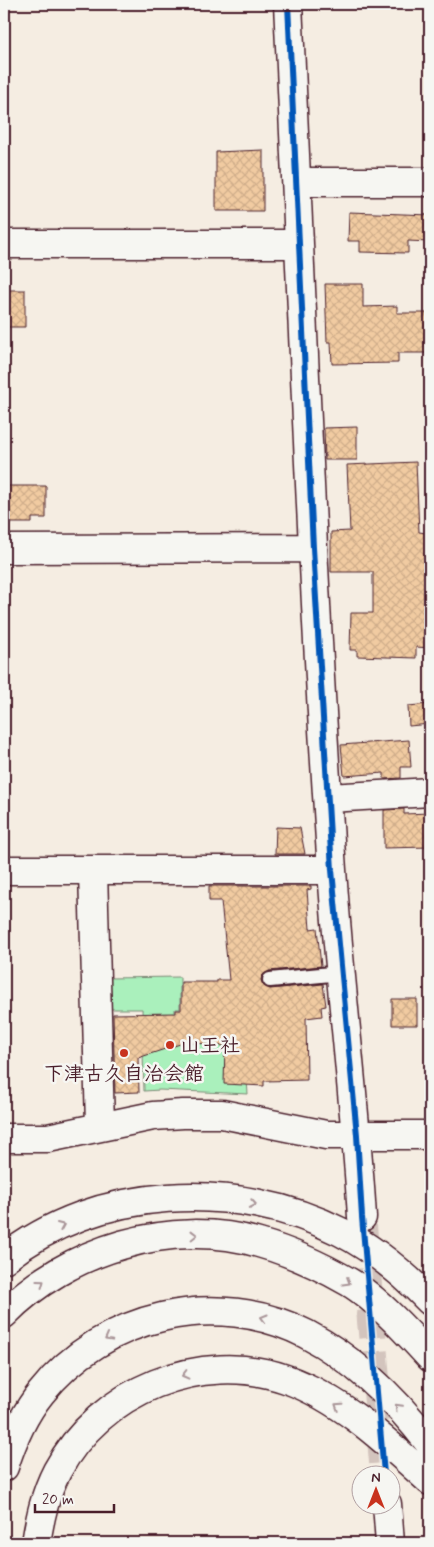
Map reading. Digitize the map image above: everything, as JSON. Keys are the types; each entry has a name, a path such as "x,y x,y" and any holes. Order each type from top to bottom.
{"main road":[{"path":"288,4 313,548 332,870 357,1134 362,1217"},
{"path":"296,182 430,182"},
{"path":"4,244 299,244"},
{"path":"4,549 313,548"},
{"path":"328,798 430,792"},
{"path":"4,870 332,870"},
{"path":"93,871 100,1125"},
{"path":"4,1138 48,1138 100,1125 153,1116 222,1114 326,1135 430,1134"},
{"path":"4,1259 48,1231 88,1214 131,1202 174,1197 215,1197 260,1205 303,1216 341,1232 377,1254 410,1280 430,1301"},
{"path":"4,1314 46,1280 87,1257 128,1244 168,1236 211,1235 258,1242 305,1259 351,1283 405,1330 430,1357"},
{"path":"4,1467 24,1419 40,1393 62,1369 76,1358 120,1330 151,1319 182,1312 213,1310 246,1313 306,1334 362,1372 383,1392 430,1444"},
{"path":"36,1543 42,1510 58,1471 79,1438 106,1411 135,1393 172,1378 210,1369 249,1369 286,1379 321,1394 355,1416 430,1481"},
{"path":"388,1514 390,1543"}],"lane":[{"path":"270,980 342,973"}],"green space":[{"path":"180,977 180,1009 175,1009 175,1038 191,1043 200,1043 244,1036 248,1094 144,1091 142,1009 109,1009 108,978"}],"building":[{"path":"263,150 263,211 216,211 216,152"},
{"path":"349,212 430,215 429,242 408,241 408,253 360,252 360,241 348,241"},
{"path":"325,284 363,284 363,307 397,306 397,313 430,313 430,353 398,353 398,363 332,364 331,342 327,342"},
{"path":"4,290 25,290 25,327 4,327"},
{"path":"357,427 357,460 325,460 324,428"},
{"path":"416,462 419,532 426,533 425,564 430,564 430,648 416,647 416,658 357,656 357,650 350,650 351,613 373,613 373,572 331,572 331,532 350,531 347,465"},
{"path":"4,486 46,486 46,518 32,518 32,523 4,523"},
{"path":"430,704 430,724 409,726 408,706"},
{"path":"409,740 411,767 401,767 401,778 384,779 384,773 344,776 341,745"},
{"path":"404,809 404,814 430,813 430,847 384,848 384,810"},
{"path":"276,827 300,828 305,854 275,854"},
{"path":"209,886 311,886 311,889 307,890 310,929 317,928 321,966 269,971 262,976 261,980 263,985 270,989 323,984 326,1006 321,1007 322,1016 306,1018 307,1080 264,1081 264,1086 224,1084 225,1046 183,1043 138,1058 139,1092 115,1093 113,1014 176,1013 176,1010 181,1010 181,982 229,980 221,901 209,901"},
{"path":"392,999 417,999 417,1025 392,1025"}],"tunnel":[{"path":"363,1226 383,1464"}],"cycle path":[{"path":"288,4 313,548 332,870 357,1135 362,1217 383,1464"}],"place":[{"name":"山王社","path":"170,1045"},
{"name":"下津古久自治会館","path":"124,1053"}]}
